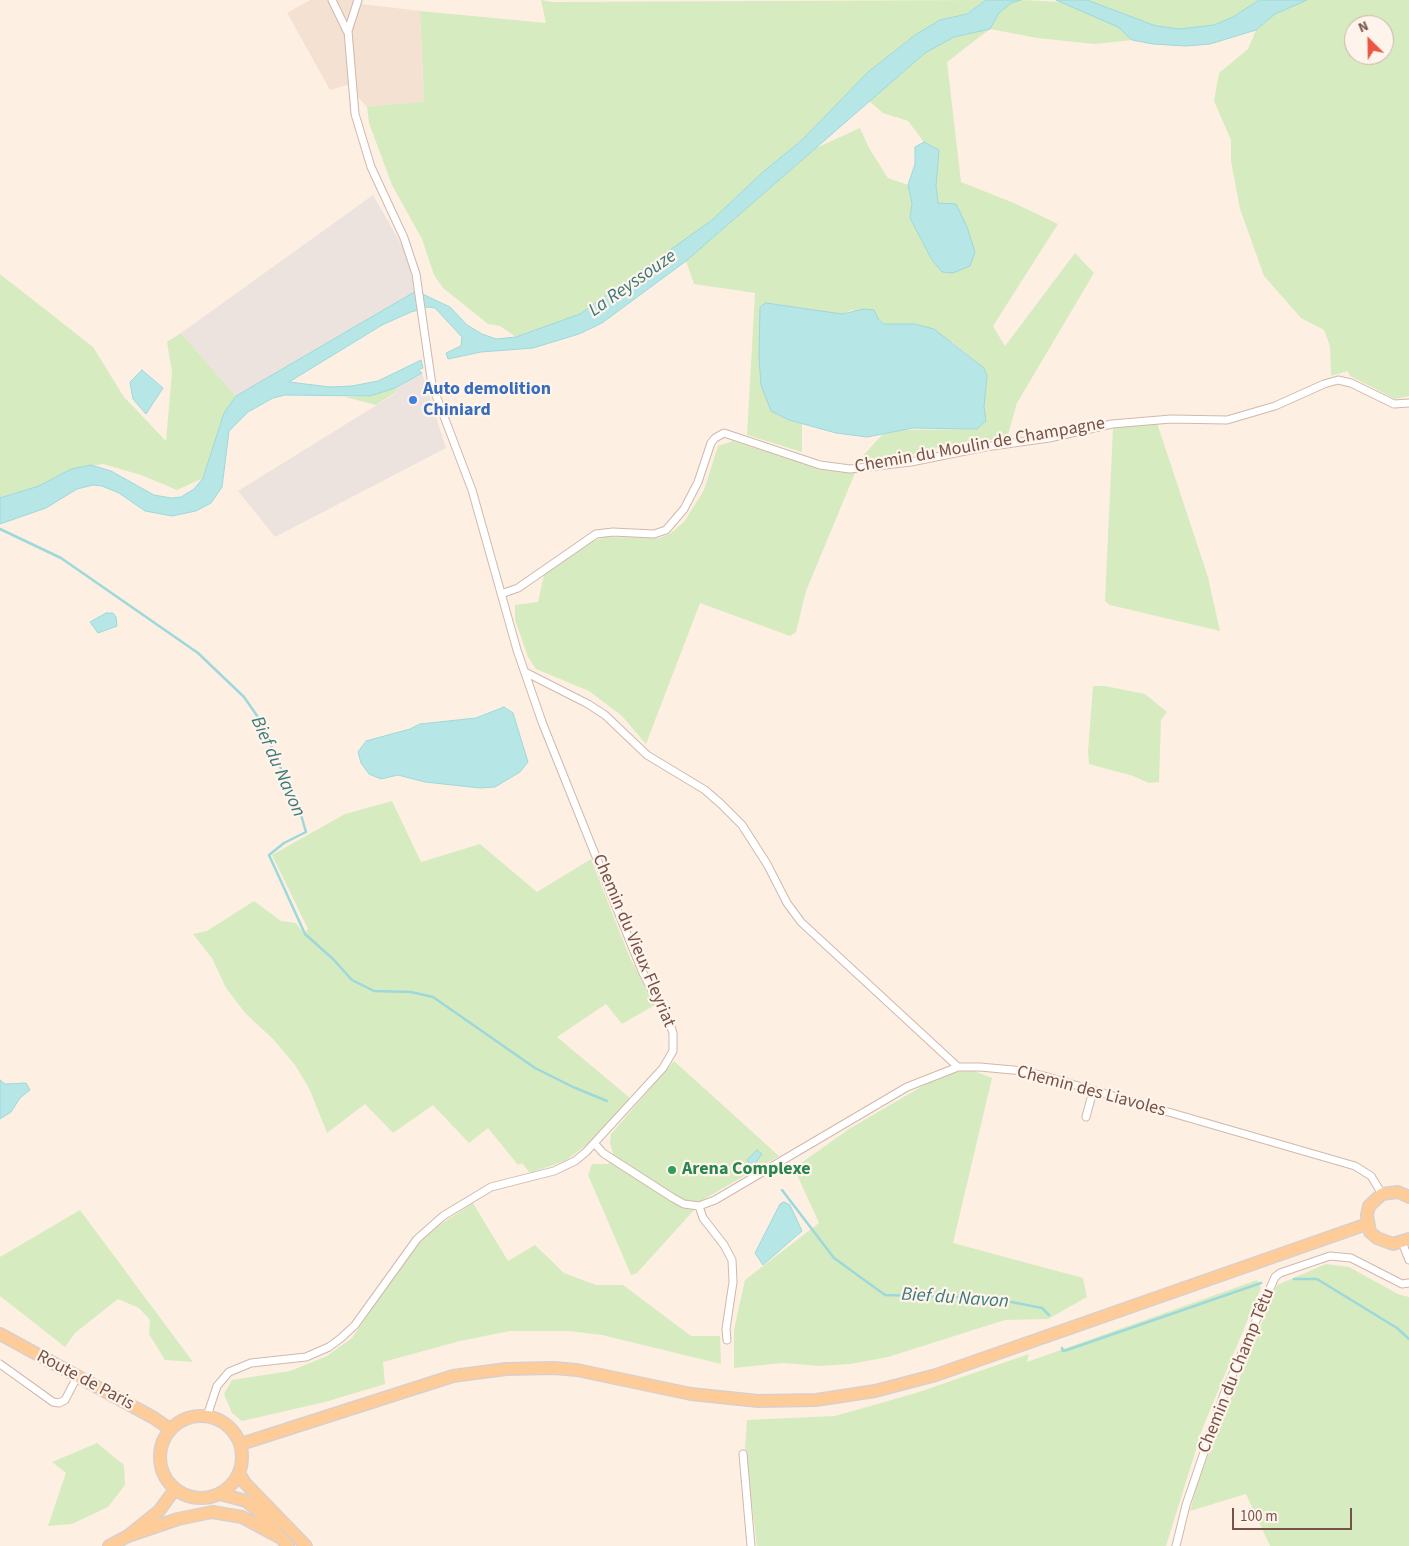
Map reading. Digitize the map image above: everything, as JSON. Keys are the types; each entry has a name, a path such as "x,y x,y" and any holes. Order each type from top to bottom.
{"main road":[{"path":"1406,1241 1384,1243 1370,1232 1367,1224 1369,1206 1382,1194 1398,1192 1408,1194"},
{"path":"241,1444 445,1378 506,1369 554,1368 577,1370 691,1394 758,1401 816,1400 875,1391 936,1375 1367,1224"},
{"name":"Route de Paris","path":"0,1334 154,1418 170,1430"},
{"path":"220,1494 228,1488 239,1473 242,1461 241,1444 230,1427 223,1422 207,1416 183,1419 170,1430 162,1444 160,1460 167,1481 175,1489 196,1498 220,1494 246,1501 256,1509 285,1542"},
{"path":"239,1473 245,1483 306,1546"},
{"path":"128,1536 159,1511 175,1489"},
{"path":"109,1546 128,1536 178,1519 212,1512 242,1517 285,1542"}],"street":[{"path":"332,0 348,31"},
{"path":"348,31 358,0"},
{"name":"Chemin du Vieux Fleyriat","path":"207,1416 217,1386 229,1372 251,1363 306,1357 329,1347 341,1338 355,1325 417,1239 443,1216 491,1187 565,1166 595,1144 669,1060 673,1051 673,1033 631,944 542,722 501,594 472,490 432,384 420,290 404,238 379,189 359,129 354,102 348,31"},
{"name":"Chemin du Moulin de Champagne","path":"501,594 518,588 596,534 613,532 654,534 666,530 684,509 698,482 711,443 714,438 724,433 820,465 850,469 911,462 985,447 1050,438 1112,424 1171,419 1228,420 1275,406 1324,384 1338,380 1394,404 1409,403"},
{"path":"525,672 588,704 605,715 647,755 705,790 721,804 742,825 767,864 787,903 801,922 958,1067"},
{"name":"Chemin des Liavoles","path":"699,1206 715,1200 907,1087 958,1067 1024,1071 1355,1166 1371,1176 1382,1194"},
{"path":"1086,1116 1093,1092"},
{"path":"595,1144 603,1153 673,1198 684,1204 699,1206 703,1218 724,1245 732,1260 733,1282 726,1329 727,1340"},
{"path":"1406,1241 1409,1260"},
{"name":"Chemin du Champ Têtu","path":"1176,1546 1186,1506 1224,1394 1275,1277 1288,1270 1330,1256 1351,1258 1402,1284 1409,1283"},
{"path":"0,1364 53,1402 59,1403 65,1400 77,1377"},
{"path":"743,1454 751,1546"}],"shaded area":[{"path":"310,0 363,0 362,4 420,11 424,101 367,107 347,85 330,90 287,13"},
{"path":"373,195 404,249 416,291 236,396 181,333"},
{"path":"422,373 446,448 275,537 238,491 396,393 395,388"}],"green space":[{"path":"541,0 552,2 986,0 967,14 940,20 915,35 868,72 802,140 763,172 712,220 632,278 580,314 516,337 500,326 488,324 443,288 434,275 422,239 392,185 369,123 367,107 424,101 420,11 546,23"},
{"path":"1021,0 1063,2 1118,27 1132,40 1095,44 1037,38 990,29 947,62 961,182 1014,203 1058,224 993,326 1005,346 1075,253 1094,273 1017,403 1007,438 951,445 880,462 859,460 882,435 897,430 977,429 986,421 984,407 987,376 984,368 952,342 884,324 878,319 852,310 842,314 828,313 767,303 760,307 761,385 789,420 802,424 802,452 747,435 755,293 694,284 686,261 816,148 860,128 869,148 888,178 908,185 912,204 910,218 932,260 942,272 936,186 939,150 924,142 908,121 883,113 869,101 925,53 954,37 989,29 999,13 1011,3"},
{"path":"1087,0 1259,0 1233,17 1214,25 1180,29 1156,26"},
{"path":"1307,0 1409,0 1409,396 1395,399 1350,376 1348,371 1331,376 1330,346 1324,330 1301,318 1264,276 1240,209 1231,161 1231,140 1214,101 1219,73 1248,49 1256,30 1275,14"},
{"path":"0,274 93,347 124,397 166,441 172,372 167,342 181,333 236,396 224,413 203,478 177,490 141,475 103,464 71,469 39,486 0,498"},
{"path":"395,388 396,392 376,405 345,397 370,396"},
{"path":"1157,423 1208,577 1220,631 1110,605 1105,601 1113,428"},
{"path":"733,441 825,470 855,473 806,591 796,632 790,636 700,603 646,744 622,716 589,691 536,669 528,657 515,620 515,605 538,602 544,575 593,541 605,537 660,538 671,533 684,522 704,490 718,446"},
{"path":"1093,686 1105,686 1145,694 1167,712 1161,720 1159,782 1149,783 1133,776 1089,764 1088,752"},
{"path":"392,801 421,862 480,844 537,892 591,859 630,958 655,1005 622,1024 606,1004 557,1037 630,1098 592,1141 565,1161 530,1173 522,1163 518,1165 488,1128 469,1143 433,1105 393,1133 365,1104 327,1133 309,1088 295,1065 274,1040 246,1014 226,988 212,958 193,934 207,931 254,901 281,921 296,923 304,934 308,929 272,855 345,814"},
{"name":"Arena Complexe","path":"674,1061 779,1156 704,1199 637,1273 631,1275 588,1175 592,1164 608,1164 613,1153 610,1143 611,1134"},
{"path":"972,1070 992,1078 953,1243 1083,1278 1087,1297 1048,1319 1005,1320 888,1357 850,1364 820,1366 783,1363 734,1368 734,1330 745,1280 819,1223 794,1168 849,1129 926,1084 951,1073"},
{"path":"473,1203 508,1261 535,1245 564,1273 596,1285 623,1285 691,1336 720,1336 721,1364 602,1335 569,1331 510,1331 460,1341 383,1362 385,1384 325,1402 242,1421 232,1413 224,1394 232,1380 290,1371 327,1356 352,1338 411,1252 432,1230"},
{"path":"80,1210 193,1362 165,1360 149,1334 150,1320 139,1308 118,1299 75,1333 65,1347 0,1296 0,1257"},
{"path":"1326,1264 1349,1267 1398,1294 1409,1297 1409,1546 1270,1546 1246,1494 1190,1511 1199,1478 1277,1285"},
{"path":"1257,1280 1261,1288 1203,1427 1166,1546 757,1546 745,1449 747,1420 835,1416 916,1393 1029,1354 1027,1362"},
{"path":"97,1443 124,1465 125,1485 108,1507 72,1524 48,1526 66,1473 52,1462"}],"water":[{"name":"La Reyssouze","path":"986,0 1021,0 1011,3 999,13 990,29 954,37 925,53 686,261 602,323 579,334 533,348 481,352 448,359 446,353 461,346 462,337 435,308 428,307 411,312 382,325 289,382 330,387 352,386 378,381 421,360 423,368 418,370 422,373 395,388 370,396 285,395 273,398 248,412 229,431 222,487 211,503 196,511 172,516 145,511 119,493 102,486 93,485 77,489 46,508 0,524 0,498 39,486 71,469 91,465 111,471 154,495 171,498 181,497 194,489 203,478 224,413 236,396 416,291 450,307 467,325 482,334 496,339 516,337 580,314 712,220 763,172 802,140 868,72 915,35 940,20 967,14"},
{"path":"1056,0 1087,0 1156,26 1180,29 1214,25 1233,17 1259,0 1307,0 1275,14 1256,30 1210,44 1186,46 1153,44 1132,40 1118,27"},
{"path":"924,142 939,150 936,186 938,203 956,204 967,227 975,252 970,266 953,273 942,272 932,260 910,218 912,204 908,185 915,164 915,147"},
{"path":"766,303 842,314 864,309 874,310 878,319 884,324 915,324 934,329 984,368 987,376 984,407 986,421 977,429 913,428 867,437 836,433 789,420 771,411 761,385 759,357 760,307"},
{"path":"142,370 163,388 146,414 133,399 130,382"},
{"path":"106,613 113,613 116,617 117,626 98,633 90,622"},
{"path":"504,707 513,713 528,762 520,772 495,787 480,788 425,782 398,775 381,779 369,774 361,763 358,752 366,741 410,729 420,724 476,718"},
{"path":"0,1080 5,1084 26,1083 30,1090 20,1098 11,1112 0,1119"},
{"path":"757,1150 762,1154 752,1167 747,1160"},
{"path":"784,1202 790,1205 802,1231 763,1265 755,1253 780,1204"}],"waterway":[{"name":"Bief du Navon","path":"0,529 61,558 198,653 244,697 260,720 301,815 306,832 284,843 269,855 305,934 333,959 352,980 374,991 411,992 433,997 535,1068 607,1101"},
{"name":"Bief du Navon","path":"782,1190 834,1258 885,1295 991,1298 1042,1308 1049,1315"},
{"name":"Bief du Navon","path":"1294,1279 1317,1279 1397,1328 1409,1339"},
{"name":"Bief du Navon","path":"1062,1348 1063,1351 1067,1350 1261,1283"}],"place":[{"name":"Auto demolition Chiniard","path":"413,400"},
{"name":"Arena Complexe","path":"672,1170"}]}
